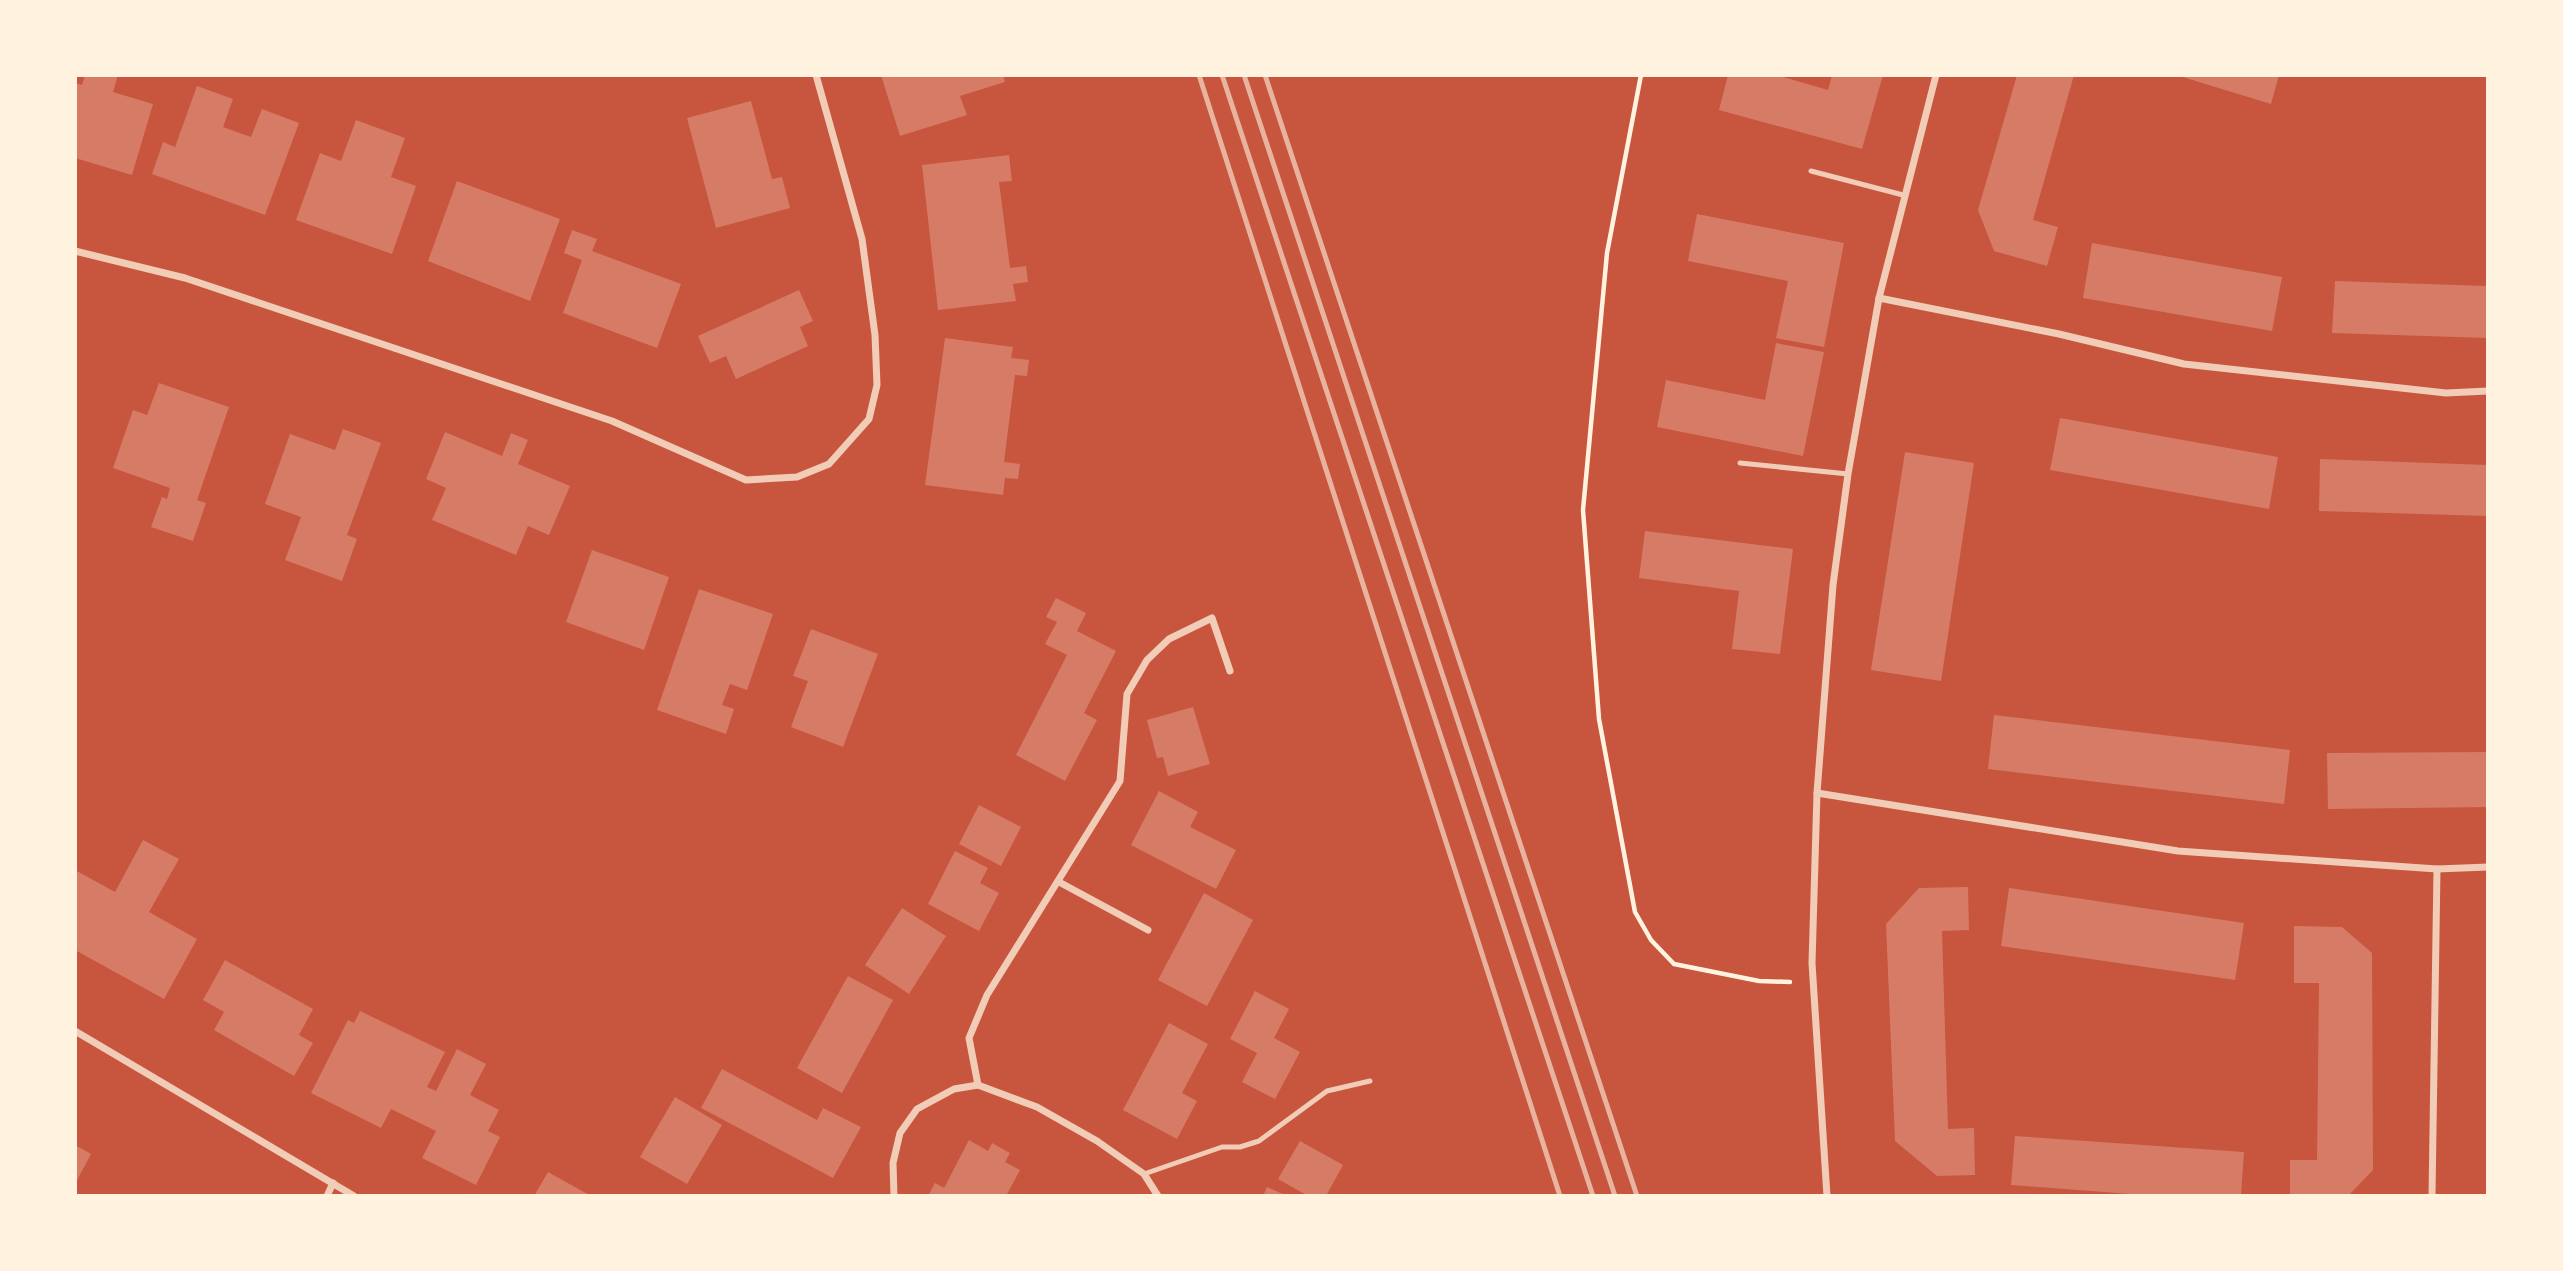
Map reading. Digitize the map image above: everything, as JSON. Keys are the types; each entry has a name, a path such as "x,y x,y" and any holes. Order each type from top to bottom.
{"street":[{"path":"75,251 185,278 612,421 746,480 797,477 829,464 869,419 877,385 875,335 862,239 816,75"},
{"path":"1827,1196 1814,983 1817,793 1833,585 1848,474 1878,298 1936,75"},
{"path":"1878,298 2059,334 2184,364 2446,393 2488,391"},
{"path":"978,1085 969,1038 987,995 1120,781 1126,694 1147,660 1169,639 1212,618 1230,671"},
{"path":"1817,793 2178,851 2437,869 2488,867"},
{"path":"2432,1196 2437,869"},
{"path":"1059,882 1148,930"},
{"path":"75,1031 355,1196"},
{"path":"894,1196 894,1163 900,1133 917,1110 954,1090 978,1085 1037,1107 1097,1141 1144,1174 1158,1196"},
{"path":"327,1196 333,1183"}],"lane":[{"path":"1811,171 1903,195"},
{"path":"1740,463 1848,474"},
{"path":"1144,1174 1222,1147 1240,1147 1259,1141 1327,1091 1370,1081"}],"path":[{"path":"1641,75 1607,253 1583,510 1599,719 1635,912 1651,940 1674,964 1759,981 1814,983"}],"building":[{"path":"85,75 118,75 113,92 153,104 132,175 75,158 75,83 82,85"},
{"path":"881,75 1003,75 1005,82 960,96 967,115 900,136"},
{"path":"1728,75 1776,75 1828,90 1832,75 1883,75 1862,149 1719,110"},
{"path":"2017,75 2074,75 2033,220 2058,227 2047,266 1994,251 1978,210"},
{"path":"2176,75 2279,75 2271,104"},
{"path":"197,86 233,99 223,127 251,137 262,109 299,123 265,215 152,174 163,142 175,147"},
{"path":"751,101 772,179 782,177 790,208 716,228 687,118"},
{"path":"356,120 405,138 391,177 416,186 392,254 296,220 320,153 341,161"},
{"path":"1009,155 1012,181 999,182 1010,268 1026,266 1028,282 1013,284 1016,301 938,310 922,165"},
{"path":"457,181 560,219 530,301 428,261"},
{"path":"1697,214 1844,243 1824,347 1776,338 1788,281 1688,261"},
{"path":"572,230 597,239 592,251 681,284 657,348 563,313 582,260 564,253"},
{"path":"2092,243 2282,277 2272,331 2083,298"},
{"path":"2335,281 2488,286 2488,338 2332,333"},
{"path":"799,290 813,321 800,327 808,346 736,379 726,356 710,363 698,336"},
{"path":"945,338 1013,347 1011,358 1029,360 1027,376 1015,375 1004,462 1020,464 1018,479 1005,478 1003,495 925,485"},
{"path":"1776,343 1824,352 1803,456 1657,427 1666,380 1765,400"},
{"path":"159,383 229,407 197,500 206,503 193,541 151,527 162,497 167,499 170,488 113,468 133,410 147,415"},
{"path":"2060,418 2278,457 2269,509 2050,470"},
{"path":"343,429 381,443 347,535 357,539 342,581 285,560 301,517 265,504 290,434 335,450"},
{"path":"445,432 502,456 511,433 528,440 518,464 570,486 549,535 528,526 516,555 432,520 446,488 426,479"},
{"path":"1905,452 1974,463 1941,681 1871,670"},
{"path":"2320,459 2488,465 2488,516 2319,511"},
{"path":"1645,531 1793,549 1780,654 1732,649 1739,591 1639,578"},
{"path":"592,550 669,577 644,650 566,622"},
{"path":"699,589 773,614 747,690 730,684 722,705 734,709 726,734 657,710"},
{"path":"1056,598 1086,613 1077,631 1116,651 1084,713 1097,720 1065,781 1016,755 1067,655 1045,644 1057,622 1046,617"},
{"path":"811,629 878,654 843,747 791,727 808,681 793,676"},
{"path":"1193,707 1210,764 1168,776 1163,757 1157,758 1147,720"},
{"path":"1994,715 2290,750 2284,804 1988,769"},
{"path":"2488,752 2488,807 2328,809 2327,753"},
{"path":"1159,791 1198,812 1190,827 1236,850 1216,889 1131,845"},
{"path":"979,805 1021,827 1001,866 959,844"},
{"path":"143,840 179,859 149,912 197,939 164,999 75,950 75,870 115,892"},
{"path":"955,851 988,868 980,883 999,893 979,931 928,904"},
{"path":"1968,887 1969,930 1942,931 1948,1129 1974,1128 1975,1175 1937,1176 1895,1141 1886,924 1919,888"},
{"path":"2009,888 2244,923 2235,980 2001,946"},
{"path":"1204,893 1253,920 1207,1006 1158,980"},
{"path":"902,908 946,936 909,994 865,965"},
{"path":"2294,926 2342,927 2372,953 2373,1170 2348,1196 2290,1196 2290,1160 2317,1160 2319,983 2294,983"},
{"path":"225,960 313,1009 299,1035 313,1043 294,1076 214,1030 224,1012 203,1000"},
{"path":"848,976 893,1000 842,1093 797,1068"},
{"path":"1255,991 1289,1009 1274,1038 1300,1052 1275,1099 1242,1082 1257,1053 1230,1039"},
{"path":"360,1011 445,1052 427,1087 436,1091 457,1049 486,1064 470,1095 499,1110 488,1131 500,1137 476,1185 422,1158 436,1131 391,1109 381,1128 311,1093 348,1020 354,1023"},
{"path":"1169,1023 1208,1044 1182,1093 1197,1101 1177,1139 1123,1110"},
{"path":"722,1069 817,1120 823,1108 861,1127 833,1178 701,1108"},
{"path":"675,1097 722,1125 687,1184 640,1157"},
{"path":"2015,1136 2244,1152 2241,1196 2156,1196 2011,1185"},
{"path":"969,1140 988,1151 992,1143 1010,1153 1005,1162 1020,1170 1006,1196 928,1196 935,1183 944,1188"},
{"path":"1300,1141 1343,1165 1326,1196 1308,1196 1278,1179"},
{"path":"75,1145 91,1154 75,1184"},
{"path":"548,1172 591,1196 534,1196"},
{"path":"1267,1187 1287,1196 1263,1196"}],"railway":[{"path":"1199,75 1560,1196"},
{"path":"1222,75 1593,1196"},
{"path":"1244,75 1615,1196"},
{"path":"1265,75 1637,1196"}]}
